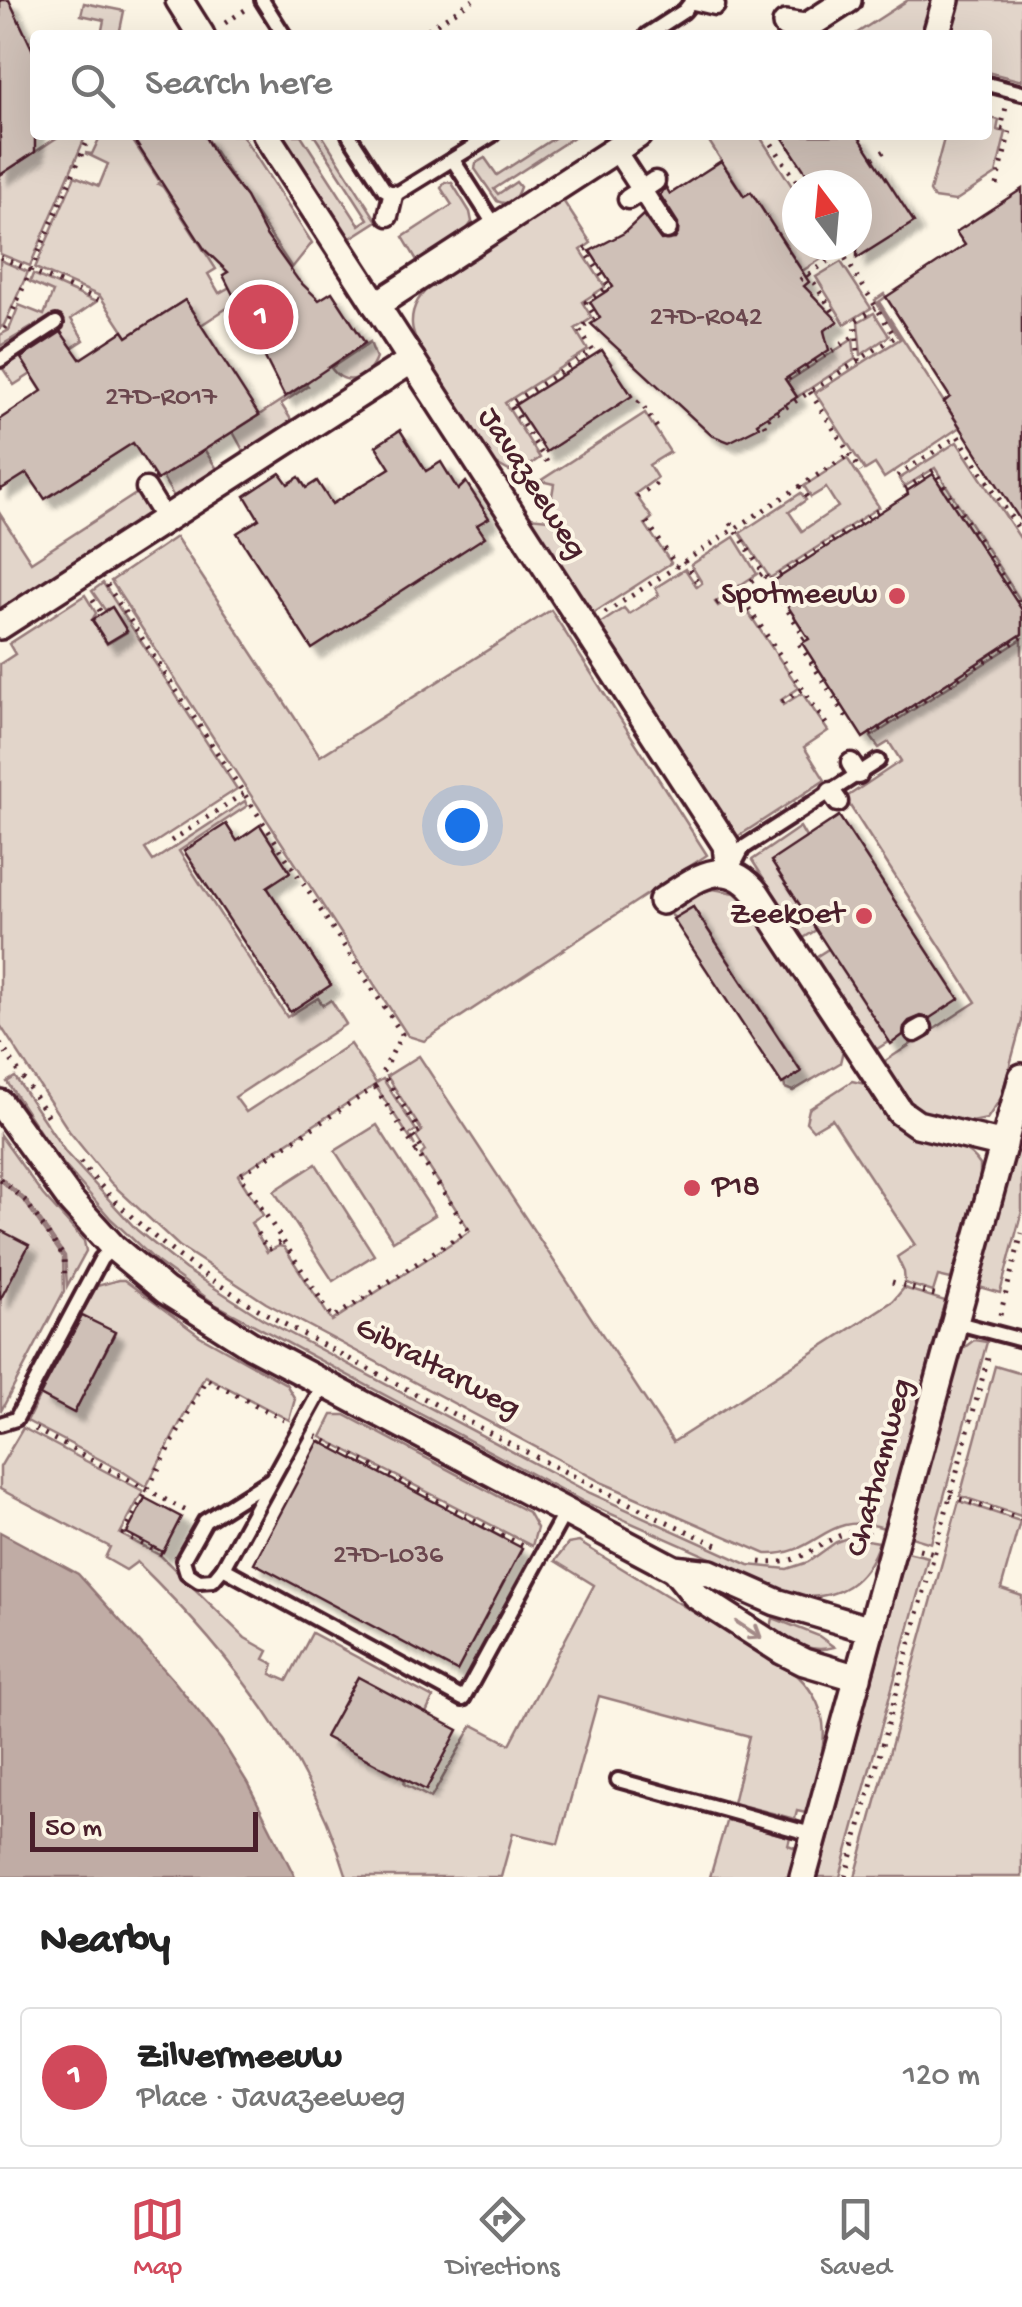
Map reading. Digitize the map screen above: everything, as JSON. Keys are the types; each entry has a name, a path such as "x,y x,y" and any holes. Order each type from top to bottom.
{"street":[{"path":"179,0 206,30"},
{"path":"693,0 715,5"},
{"path":"780,20 806,27 848,0"},
{"path":"937,30 946,0"},
{"name":"Javazeeweg","path":"269,140 726,845 729,873 757,894 900,1112 918,1124 1004,1145"},
{"path":"376,305 417,270 496,227 631,140"},
{"path":"616,150 667,229"},
{"path":"388,216 393,195"},
{"path":"0,626 412,360"},
{"path":"146,488 165,519"},
{"path":"662,902 705,874 729,873"},
{"name":"Chathamweg","path":"803,1877 1022,1077"},
{"name":"Gibraltarweg","path":"0,1104 47,1172 114,1247 153,1282 196,1312 674,1569 710,1573 776,1602 871,1630"},
{"name":"Gibraltarweg","path":"674,1569 694,1595 782,1651 804,1662 858,1678"}],"lane":[{"path":"262,0 281,30"},
{"path":"656,30 693,0"},
{"path":"352,140 384,189 393,195 401,194 484,140"},
{"path":"453,160 496,227"},
{"path":"0,360 56,323"},
{"path":"729,873 743,848 835,797 855,768 878,761"},
{"path":"0,1424 16,1419 100,1259 114,1247"},
{"path":"957,1312 995,1333 1022,1340"},
{"path":"272,1479 204,1521 184,1560 187,1573 198,1581 213,1580 224,1568 324,1384"},
{"path":"224,1568 463,1699 565,1512"},
{"path":"618,1780 815,1835"}],"path":[{"path":"427,30 472,0"},
{"path":"211,30 245,10"},
{"path":"996,186 1010,130 1001,128 1016,92"},
{"path":"0,332 6,328 88,140"},
{"path":"769,140 788,170"},
{"path":"873,158 888,150"},
{"path":"547,462 510,404 593,350 579,329 596,318 586,302 609,287 585,250 592,245"},
{"path":"0,257 99,300"},
{"path":"800,280 830,260"},
{"path":"766,426 763,422 895,337 847,260"},
{"path":"808,274 834,314"},
{"path":"858,361 855,321 876,308"},
{"path":"788,379 856,335"},
{"path":"810,392 861,472"},
{"path":"638,403 661,434"},
{"path":"897,476 958,436 1022,534"},
{"path":"584,626 733,526 850,454"},
{"path":"905,489 934,470 1022,606"},
{"path":"637,497 659,482"},
{"path":"800,486 808,499"},
{"path":"769,581 880,509"},
{"path":"647,522 676,567"},
{"path":"733,526 805,638 798,642 848,718"},
{"path":"684,562 699,585"},
{"path":"94,565 402,1034 382,1073 420,1130 412,1135 422,1149 416,1153"},
{"path":"716,604 763,573"},
{"path":"736,590 830,730"},
{"path":"870,735 1022,637"},
{"path":"782,702 802,689"},
{"path":"171,841 244,793"},
{"path":"0,1044 52,1122"},
{"path":"375,1087 468,1230 333,1318 282,1241 240,1175 375,1087"},
{"name":"Gibraltarweg","path":"79,1160 144,1230 216,1285 588,1486 727,1549"},
{"path":"0,1178 26,1202 64,1257 66,1289 80,1298"},
{"path":"257,1233 268,1250 282,1241"},
{"path":"846,1877 1022,1233"},
{"path":"892,1282 957,1312"},
{"path":"16,1419 146,1491"},
{"path":"950,1496 1022,1519"},
{"path":"744,1557 759,1562 789,1562 804,1558 849,1532 864,1532 934,1554"}],"shaded area":[{"path":"908,0 933,0 924,30 862,30"},
{"path":"959,0 1022,0 1022,81 992,73 992,30 950,30"},
{"path":"84,3 124,11 120,30 102,30 104,20 81,15"},
{"path":"992,118 999,120 997,130 1006,132 996,174 955,201 934,198 930,191 944,140 992,140"},
{"path":"53,140 84,140 30,266 0,254 0,175"},
{"path":"99,140 132,140 216,269 208,274 219,293 232,286 241,299 201,325 185,300 127,337 100,296 35,268 75,176 99,186 108,164 85,153 92,154"},
{"path":"207,140 245,140 312,243 292,268"},
{"path":"284,140 304,140 359,225 368,219 317,140 325,140 377,221 349,239"},
{"path":"551,140 569,140 494,189 498,194 516,182 520,187 509,202 497,201 475,169 476,163 485,158 497,175"},
{"path":"708,140 762,140 782,171 782,240 751,192 744,196"},
{"path":"445,182 452,183 472,222 466,231 418,262 403,237 452,205 441,188"},
{"path":"562,199 591,243 581,250 605,287 582,302 592,318 575,329 588,350 505,403 540,458 525,468 509,471 493,462 433,373 415,337 413,312 433,283"},
{"path":"0,260 28,272 0,328"},
{"path":"795,260 820,260 802,271"},
{"path":"841,262 871,308 845,324 816,277"},
{"path":"33,274 96,302 71,319 84,340 14,385 1,366 19,355 27,367 62,344 54,332 59,328 51,316 0,346 0,335 9,330 19,305 44,315 53,292 30,282"},
{"path":"884,294 886,297 879,302 960,427 884,478 875,464 865,470 815,393 900,339 875,300"},
{"path":"874,313 889,336 861,355 858,322"},
{"path":"853,339 855,359 797,397 787,382"},
{"path":"370,342 376,358 362,376 343,378 331,368"},
{"path":"306,384 281,404 292,421 244,452 233,432"},
{"path":"645,413 670,452 649,465 657,478 635,494 652,518 645,524 671,563 592,614 529,517 548,519 554,484 540,481"},
{"path":"957,442 1022,541 1022,603 935,468 904,487 899,479"},
{"path":"204,449 217,469 174,497 162,476"},
{"path":"847,458 879,507 770,578 740,533 801,493 806,500 789,512 802,531 838,507 826,488 811,497 804,486"},
{"path":"142,490 154,510 0,609 0,514 31,562"},
{"path":"176,537 320,756 551,610 707,855 424,1041 408,1036 111,581"},
{"path":"734,537 757,574 715,602 718,606 736,594 799,688 781,700 783,705 802,693 828,731 804,747 825,780 737,837 598,625 624,608 629,614 659,595 655,588 685,569 697,587 702,583 691,565"},
{"path":"103,583 237,789 145,849 153,861 245,801 247,806 179,851 287,1017 318,998 323,1005 331,1000 346,1024 235,1097 246,1112 350,1044 376,1083 383,1079 416,1130 409,1135 415,1146 375,1085 238,1175 263,1215 251,1223 267,1252 284,1247 332,1321 470,1231 421,1155 425,1151 416,1136 422,1131 387,1076 419,1056 673,1442 893,1301 904,1288 945,1301 884,1528 848,1524 799,1548 766,1554 603,1483 266,1303 179,1246 111,1183 69,1131 0,1025 0,664 15,654 9,644 85,595 96,613 92,620 107,644 127,632 112,607 105,610 92,591"},
{"path":"1022,639 1022,1021 1001,1098 987,1119 967,1123 916,1110 882,1063 976,1002 845,798 901,761 889,742 879,748 871,737"},
{"path":"800,827 807,839 827,923 802,939 752,860"},
{"path":"713,889 735,893 752,909 843,1050 840,1063 793,1091 785,1088 784,1083 801,1071 693,907 675,918 670,914 701,892"},
{"path":"841,941 902,1033 874,1051 814,958"},
{"path":"15,1077 66,1153 137,1230 185,1269 263,1319 590,1493 749,1565 787,1569 808,1562 850,1537 879,1542 873,1556 858,1578 837,1592 796,1596 584,1502 215,1304 156,1261 111,1219 53,1152 7,1082"},
{"path":"852,1081 865,1084 900,1129 965,1150 980,1165 951,1279 938,1276 933,1292 905,1283 897,1257 915,1245 832,1119 813,1130 806,1122 809,1109"},
{"path":"377,1125 435,1215 393,1241 335,1151"},
{"path":"0,1135 43,1195 84,1241 86,1251 67,1286 65,1256 27,1201 0,1177"},
{"path":"1016,1151 1022,1152 1022,1211 1000,1293 979,1287"},
{"path":"316,1164 374,1255 333,1281 274,1191"},
{"path":"0,1180 25,1202 63,1257 64,1291 1,1411"},
{"path":"124,1280 200,1336 286,1384 295,1399 289,1420 205,1376 146,1487 27,1421 40,1395 74,1412 115,1333 81,1315 97,1286"},
{"path":"974,1340 987,1342 931,1543 911,1537 961,1350"},
{"path":"995,1366 1022,1374 1021,1516 960,1496"},
{"path":"332,1415 345,1415 528,1512 537,1528 532,1546 321,1437"},
{"path":"23,1428 143,1491 120,1534 161,1556 245,1638 268,1651 264,1659 274,1664 271,1674 287,1681 312,1633 433,1698 426,1713 358,1677 326,1737 431,1798 473,1725 510,1744 594,1585 555,1561 568,1544 579,1542 798,1676 812,1692 820,1708 823,1742 806,1813 797,1811 795,1819 733,1803 749,1736 599,1696 558,1844 513,1833 501,1877 347,1877 312,1789 288,1747 202,1631 137,1562 126,1570 105,1558 110,1547 0,1489 0,1467"},
{"path":"959,1501 1020,1521 1001,1589 1022,1596 1022,1877 855,1877"},
{"path":"0,1532 78,1574 171,1677 221,1740 295,1877 0,1877"},
{"path":"907,1552 928,1557 840,1877 818,1877"},
{"path":"773,1618 819,1636 834,1647 816,1649 793,1642 771,1628"},
{"path":"729,1820 790,1837 788,1845 796,1848 788,1877 710,1877"}],"building":[{"path":"0,0 9,0 30,44 30,140 35,140 35,152 0,175"},
{"path":"134,140 207,140 298,280 319,300 332,292 365,343 285,397 223,275 228,272 205,250"},
{"path":"784,140 861,140 914,222 872,249 872,170 804,170"},
{"path":"721,161 744,196 751,192 782,240 782,260 795,260 809,282 804,286 838,321 824,331 829,350 785,379 797,397 757,423 759,427 729,442 711,435 591,324 600,318 590,302 613,287 590,251 624,233 643,215 661,240 675,239 678,223 660,195 666,187 670,194"},
{"path":"1022,189 1022,523 944,402 950,397 886,297 965,245 956,232"},
{"path":"185,300 259,415 157,480 133,443 45,499 27,473 0,490 0,419 42,391 21,358 61,332 80,359 123,331 127,337"},
{"path":"602,350 632,396 546,452 515,405"},
{"path":"400,430 426,471 441,462 458,490 466,482 489,518 477,525 485,537 312,649 237,533 259,519 245,496 280,473 288,484 299,477 306,488 317,481 332,504 390,468 376,446"},
{"name":"Spotmeeuw","path":"933,474 1022,610 1022,634 863,738 802,643 809,639 772,582"},
{"path":"112,607 127,631 107,643 92,620"},
{"name":"Zeekoet","path":"839,816 959,999 930,1018 921,1016 909,1021 903,1035 891,1044 771,861"},
{"path":"226,824 237,841 260,825 290,872 267,887 331,985 290,1012 184,851"},
{"path":"693,907 801,1072 782,1084 673,919"},
{"path":"0,1230 29,1245 0,1300"},
{"path":"82,1316 115,1332 74,1413 40,1395"},
{"path":"319,1441 522,1548 457,1671 254,1563"},
{"path":"145,1498 181,1517 163,1552 127,1533"},
{"path":"358,1677 458,1730 426,1790 325,1737"}],"place":[{"name":"Zilvermeeuw","path":"261,317"},
{"name":"Spotmeeuw","path":"897,596"},
{"name":"Zeekoet","path":"864,916"},
{"name":"P18","path":"692,1188"}]}
